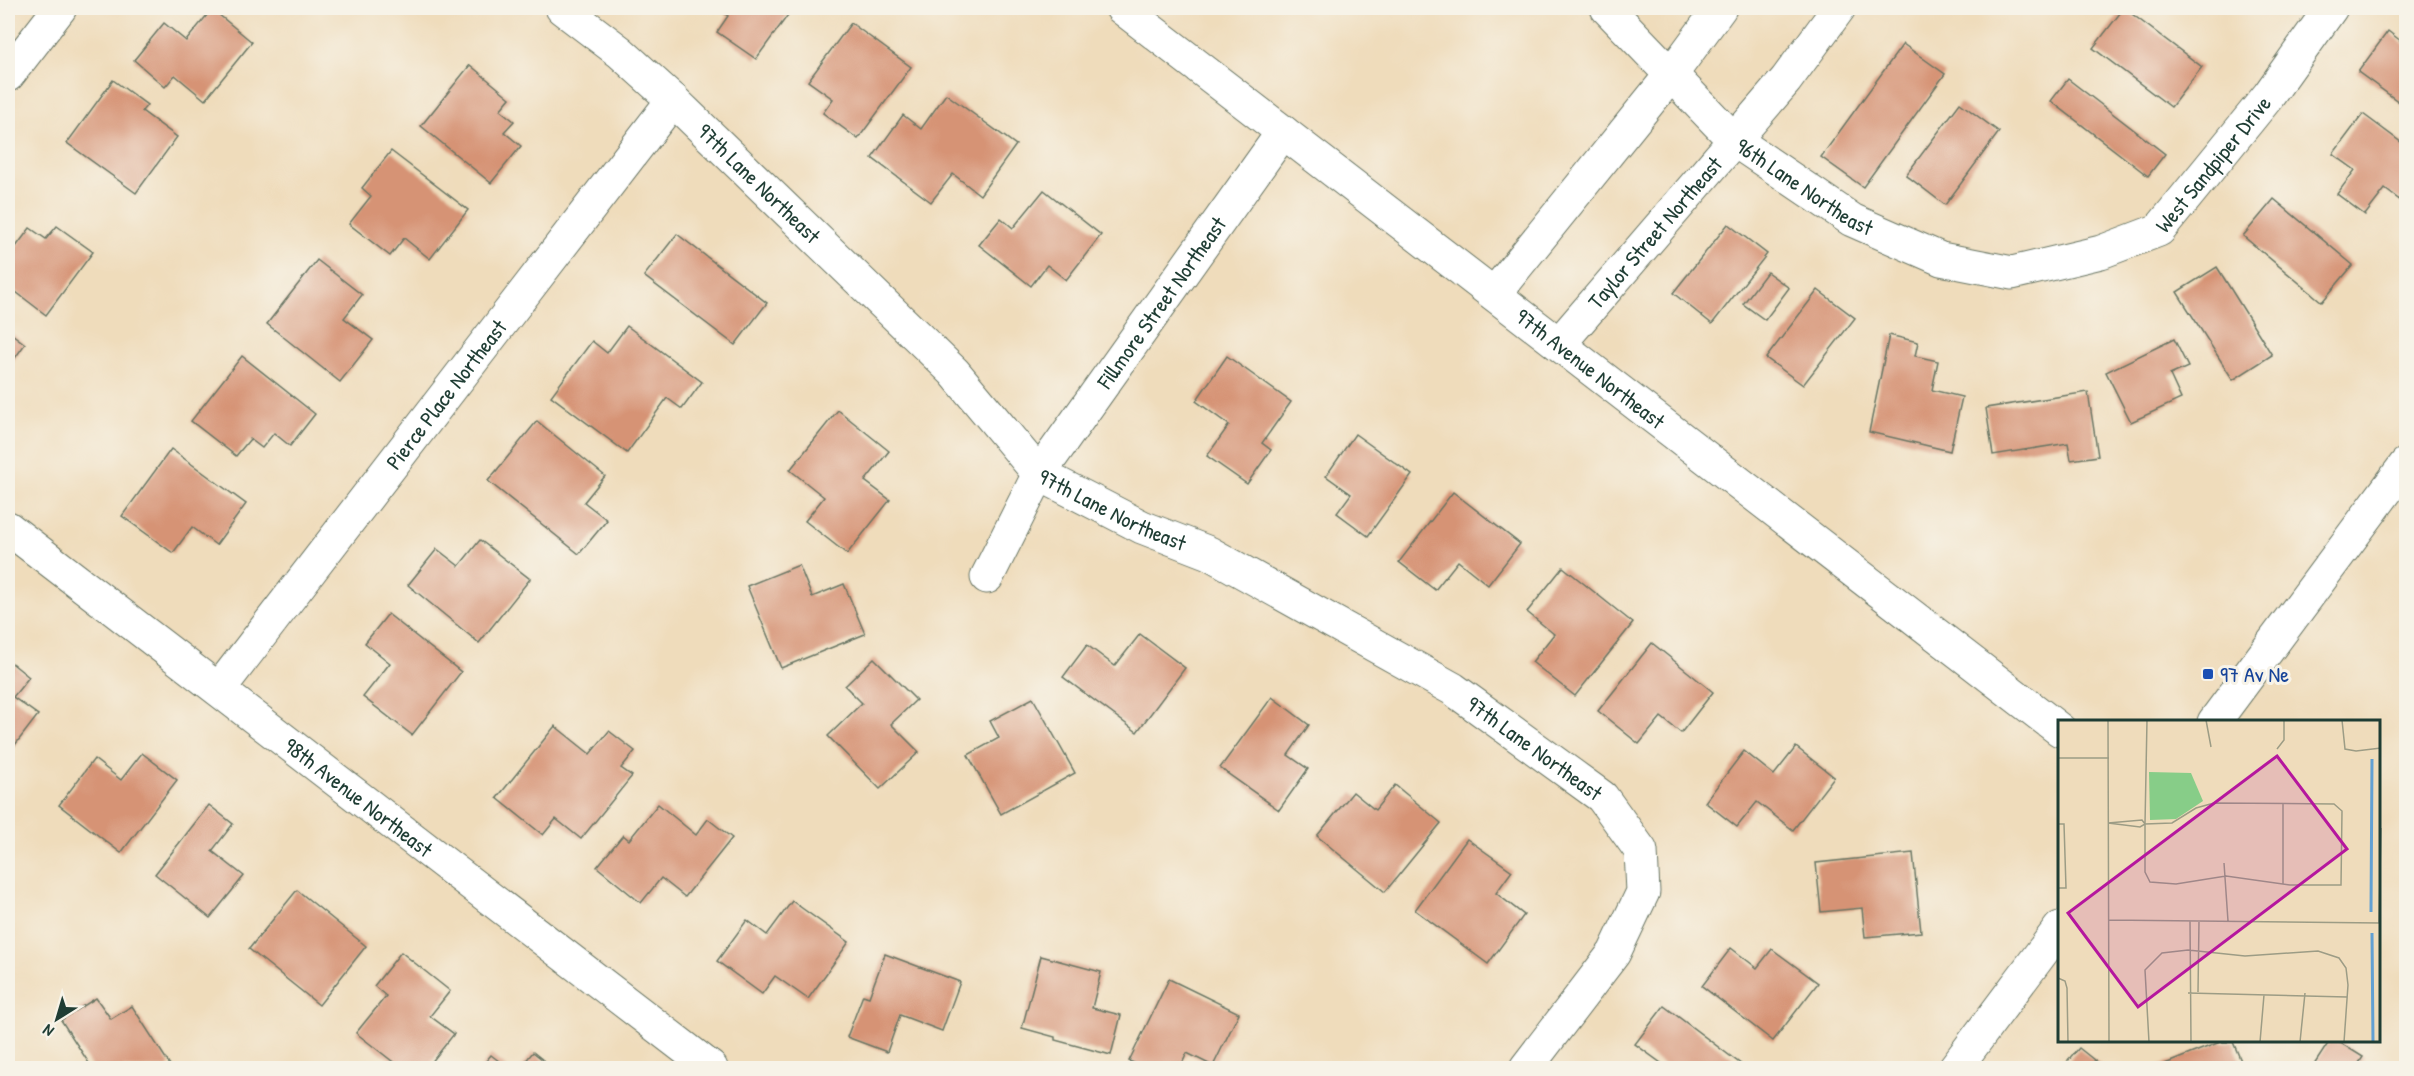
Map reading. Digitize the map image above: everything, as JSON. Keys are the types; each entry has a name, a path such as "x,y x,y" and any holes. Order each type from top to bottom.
{"street":[{"path":"8,75 60,8"},
{"name":"97th Lane Northeast","path":"562,8 620,51 673,100 954,372 1039,474 1142,526 1209,553 1453,689 1602,796 1641,851 1642,892 1614,952 1526,1068"},
{"name":"97th Avenue Northeast","path":"1122,8 2058,728"},
{"name":"96th Lane Northeast","path":"1607,8 1734,140 1852,220 1941,259 2012,273 2053,263"},
{"path":"1494,294 1670,76 1720,8"},
{"name":"Taylor Street Northeast","path":"1559,345 1786,80 1839,8"},
{"name":"West Sandpiper Drive","path":"2053,263 2101,252 2159,230 2269,94 2331,8"},
{"name":"Pierce Place Northeast","path":"219,689 673,100"},
{"name":"Fillmore Street Northeast","path":"987,577 1039,474 1283,132"},
{"path":"2215,720 2406,464"},
{"name":"98th Avenue Northeast","path":"8,528 711,1068"},
{"path":"1955,1068 2058,931"}],"building":[{"path":"717,8 793,8 756,59 717,32 728,16"},
{"path":"2124,8 2202,67 2171,107 2093,48"},
{"path":"212,9 252,42 205,100 175,75 165,87 134,60 164,23 186,41"},
{"path":"851,23 911,67 858,139 823,113 833,99 808,81"},
{"path":"2388,31 2406,45 2406,107 2358,72"},
{"path":"1903,44 1945,74 1863,187 1821,157"},
{"path":"470,65 510,98 500,110 514,121 504,132 521,146 491,183 421,126"},
{"path":"2068,79 2165,154 2148,176 2051,101"},
{"path":"113,80 147,105 142,111 177,137 136,193 67,143"},
{"path":"946,94 1016,145 980,195 953,174 931,202 872,158 903,115 921,129"},
{"path":"1960,103 1999,132 1945,205 1906,175"},
{"path":"2363,114 2406,146 2405,204 2385,189 2365,215 2337,194 2355,170 2333,154"},
{"path":"391,151 468,210 430,259 404,238 390,256 349,224 371,196 362,188"},
{"path":"1044,190 1101,235 1066,280 1047,265 1031,286 979,245 1001,218 1013,228"},
{"path":"2274,199 2353,265 2322,302 2243,236"},
{"path":"1728,224 1767,254 1712,324 1673,293"},
{"path":"57,226 93,252 46,315 12,289 8,295 8,248 12,252 30,228 46,239"},
{"path":"677,234 767,303 735,345 644,276"},
{"path":"317,260 362,295 344,318 373,340 340,382 267,324"},
{"path":"2217,267 2272,355 2233,380 2177,292"},
{"path":"1767,272 1789,288 1765,320 1743,304"},
{"path":"1818,290 1855,318 1803,385 1766,358"},
{"path":"627,326 702,382 682,409 667,398 627,453 551,396 592,341 607,353"},
{"path":"8,331 25,344 8,368"},
{"path":"1889,335 1918,342 1915,356 1938,361 1932,390 1962,397 1950,451 1869,432"},
{"path":"2174,339 2188,367 2170,375 2181,399 2131,422 2106,372"},
{"path":"242,356 315,414 290,446 274,433 262,448 250,439 236,456 191,421"},
{"path":"1227,356 1291,402 1262,443 1271,450 1247,484 1207,456 1229,425 1196,401"},
{"path":"2088,392 2098,456 2071,460 2068,443 1993,455 1986,408"},
{"path":"838,410 889,451 865,481 890,500 847,554 805,521 824,497 790,470"},
{"path":"537,421 605,476 584,502 607,520 579,554 488,481"},
{"path":"1355,434 1412,475 1368,536 1337,513 1351,494 1326,476"},
{"path":"171,449 246,504 216,545 192,527 173,553 122,516"},
{"path":"1453,492 1520,544 1488,585 1458,561 1435,590 1399,562"},
{"path":"480,540 530,579 479,643 408,585 437,549 459,566"},
{"path":"799,565 812,597 844,584 865,634 781,668 747,586"},
{"path":"1563,567 1633,623 1575,696 1532,662 1554,634 1527,612"},
{"path":"388,614 461,672 412,735 363,697 390,663 365,643"},
{"path":"1140,634 1185,668 1137,732 1063,677 1087,645 1115,666"},
{"path":"1652,643 1713,692 1681,733 1661,717 1639,744 1598,711"},
{"path":"874,658 916,700 891,724 919,752 880,789 828,736 862,703 845,686"},
{"path":"8,660 29,677 13,697 38,715 8,754"},
{"path":"1272,697 1309,725 1288,755 1308,769 1279,810 1220,768"},
{"path":"1033,698 1075,773 1001,814 968,755 999,738 990,721"},
{"path":"555,726 590,754 609,731 635,751 621,768 632,776 581,839 556,819 543,835 497,798"},
{"path":"1796,747 1834,777 1793,830 1757,802 1737,827 1705,802 1744,751 1774,775"},
{"path":"142,753 177,780 121,853 59,805 94,759 121,780"},
{"path":"1395,785 1441,823 1385,892 1317,836 1353,792 1375,810"},
{"path":"658,804 696,835 708,819 732,838 685,897 661,878 641,903 597,867 623,835 629,840"},
{"path":"209,805 233,824 212,851 244,876 210,918 155,874"},
{"path":"1467,839 1512,871 1496,893 1524,915 1488,964 1415,910"},
{"path":"1913,853 1921,932 1865,937 1862,908 1821,912 1816,863"},
{"path":"297,890 366,946 319,1005 249,949"},
{"path":"792,901 849,942 808,999 775,976 762,994 717,961 747,920 767,935"},
{"path":"1731,948 1757,968 1772,949 1818,983 1773,1041 1702,986"},
{"path":"401,952 450,991 430,1016 454,1034 427,1068 401,1068 356,1033 386,996 374,986"},
{"path":"885,954 960,982 942,1031 900,1015 887,1052 847,1037 863,995 869,997"},
{"path":"1041,956 1101,972 1092,1008 1121,1015 1111,1055 1055,1040 1055,1037 1022,1028"},
{"path":"1169,979 1239,1013 1213,1066 1187,1053 1180,1068 1146,1068 1129,1061"},
{"path":"96,998 111,1019 132,1006 170,1065 165,1068 92,1068 61,1020"},
{"path":"1664,1006 1746,1068 1668,1068 1635,1044"},
{"path":"2218,1043 2233,1043 2244,1068 2155,1068"},
{"path":"2328,1043 2341,1043 2363,1057 2359,1063 2367,1068 2312,1068"},
{"path":"2079,1048 2104,1068 2062,1068"},
{"path":"533,1052 553,1068 520,1068"},
{"path":"491,1055 508,1068 480,1068"}],"place":[{"name":"97 Av Ne","path":"2208,674"}]}
